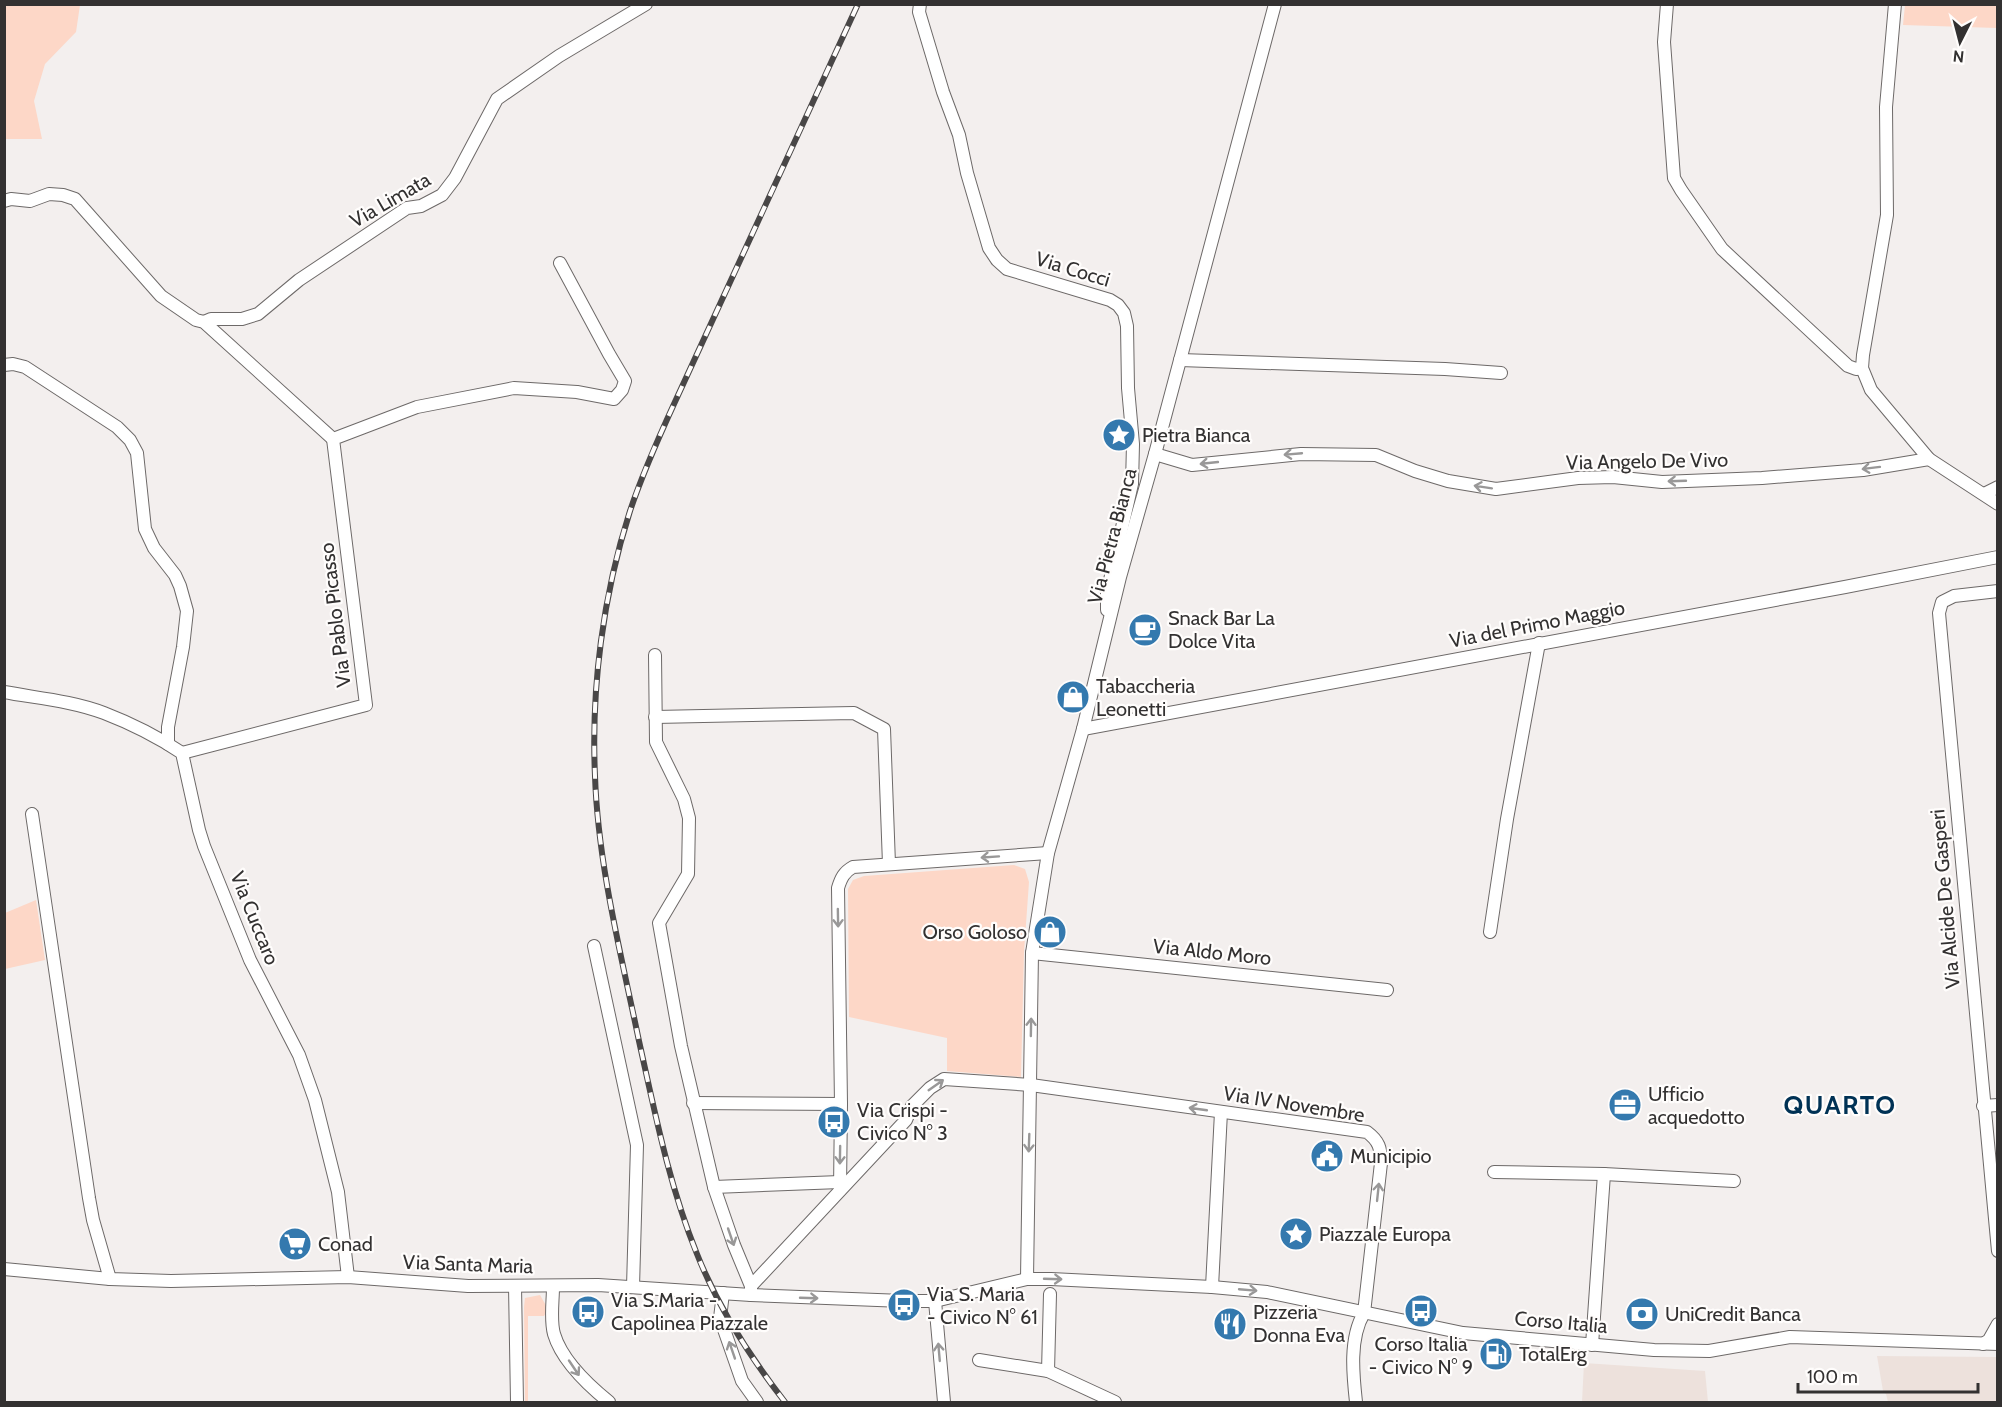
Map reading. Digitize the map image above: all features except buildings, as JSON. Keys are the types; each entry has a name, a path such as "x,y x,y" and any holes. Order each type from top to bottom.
{"street":[{"name":"Via Limata","path":"204,321 211,319 242,320 258,314 299,280 398,214 442,195 455,178 497,99 559,56 646,4"},
{"name":"Via Cocci","path":"920,4 919,12 939,81 959,135 989,248 1007,269 1110,300 1125,313 1133,444 1132,484 1107,593 1108,627"},
{"name":"Via Pietra Bianca","path":"1027,1279 1032,953 1048,853 1275,4"},
{"path":"1668,4 1664,42 1674,178 1722,249 1848,366 1856,369 1862,368"},
{"path":"1895,4 1886,107 1887,215 1862,368 1871,390 1929,459 1993,503 1998,487"},
{"path":"4,201 11,199 30,201 49,194 63,195 75,200 161,296 196,320 204,321 333,439 417,407 514,388 577,392 614,399 622,390 625,381 560,263"},
{"path":"1180,360 1501,373"},
{"path":"4,365 13,364 26,367 117,427 130,440 137,453 145,529 154,548 180,586 186,611 183,647 168,727 168,744"},
{"name":"Via Pablo Picasso","path":"182,753 366,705 333,439"},
{"name":"Via Angelo De Vivo","path":"1155,454 1192,465 1301,454 1376,455 1415,471 1449,481 1496,489 1578,478 1612,477 1662,482 1762,478 1863,470 1929,459"},
{"name":"Via del Primo Maggio","path":"1083,729 1998,557"},
{"name":"Via Alcide De Gasperi","path":"1998,591 1954,596 1942,602 1939,613 1998,1251"},
{"path":"1490,932 1507,819 1539,643"},
{"path":"655,655 656,742 684,799 689,818 688,874 660,923 693,1103 714,1186 751,1291"},
{"path":"4,692 75,705 104,713 182,753"},
{"path":"655,717 854,713 884,729 889,864"},
{"name":"Via Cuccaro","path":"182,753 204,846 255,969 299,1054 315,1100 338,1192 348,1277"},
{"path":"32,814 89,1198 110,1279"},
{"path":"714,1186 840,1186 838,888 846,872 853,867 1048,853"},
{"path":"594,946 637,1145 633,1287"},
{"name":"Via Aldo Moro","path":"1032,953 1387,990"},
{"name":"Via IV Novembre","path":"751,1291 840,1186 906,1119 912,1106 930,1088 944,1079 1031,1085 1367,1132 1377,1140 1381,1151 1381,1163 1364,1313 1358,1322 1355,1349 1353,1377 1356,1402"},
{"path":"693,1103 841,1104"},
{"path":"1983,1106 1998,1105"},
{"path":"1212,1287 1221,1112"},
{"path":"1494,1173 1604,1174 1734,1181"},
{"path":"1592,1345 1604,1174"},
{"name":"Via Santa Maria","path":"4,1269 110,1279 171,1281 348,1277 468,1286 598,1285 723,1293 751,1291 935,1301 1027,1279"},
{"name":"Corso Italia","path":"1027,1279 1212,1287 1283,1295 1463,1333 1654,1350 1709,1351 1790,1337 1983,1344 1997,1335"},
{"path":"515,1286 517,1402"},
{"path":"553,1287 553,1333 581,1378 609,1402"},
{"path":"723,1293 720,1318 742,1381 757,1402"},
{"path":"1048,1371 1050,1294"},
{"path":"935,1301 944,1402"},
{"path":"979,1360 1048,1371 1114,1402"}],"shaded area":[{"path":"5,4 80,5 76,32 45,64 34,101 42,139 5,139"},
{"path":"1905,5 1997,5 1997,28 1903,25"},
{"path":"1014,865 1025,869 1029,882 1024,952 1021,1077 947,1071 947,1038 849,1017 848,889 853,880 864,876"},
{"path":"36,900 45,960 5,969 5,913"},
{"path":"540,1295 548,1309 544,1316 528,1316 528,1402 525,1402 525,1298"},
{"path":"1877,1356 1997,1357 1997,1402 1888,1402 1883,1391"},
{"path":"1584,1363 1705,1371 1708,1402 1582,1402"}],"railway":[{"path":"785,1402 759,1367 725,1312 705,1274 678,1202 657,1122 605,876 595,776 595,709 601,642 613,575 630,511 650,457 858,4"}],"place":[{"name":"Pietra Bianca","path":"1119,435"},
{"name":"Snack Bar La Dolce Vita","path":"1145,630"},
{"name":"Tabaccheria Leonetti","path":"1073,697"},
{"name":"Orso Goloso","path":"1050,932"},
{"name":"Ufficio acquedotto","path":"1625,1105"},
{"name":"Via Crispi - Civico N° 3","path":"834,1122"},
{"name":"Municipio","path":"1327,1156"},
{"name":"Piazzale Europa","path":"1296,1234"},
{"name":"Conad","path":"295,1244"},
{"name":"Via S. Maria - Civico N° 61","path":"904,1305"},
{"name":"Corso Italia - Civico N° 9","path":"1421,1311"},
{"name":"Via S.Maria - Capolinea Piazzale","path":"588,1312"},
{"name":"UniCredit Banca","path":"1642,1314"},
{"name":"Pizzeria Donna Eva","path":"1230,1324"},
{"name":"TotalErg","path":"1496,1354"}],"district":[{"name":"QUARTO","path":"1840,1105"}]}
